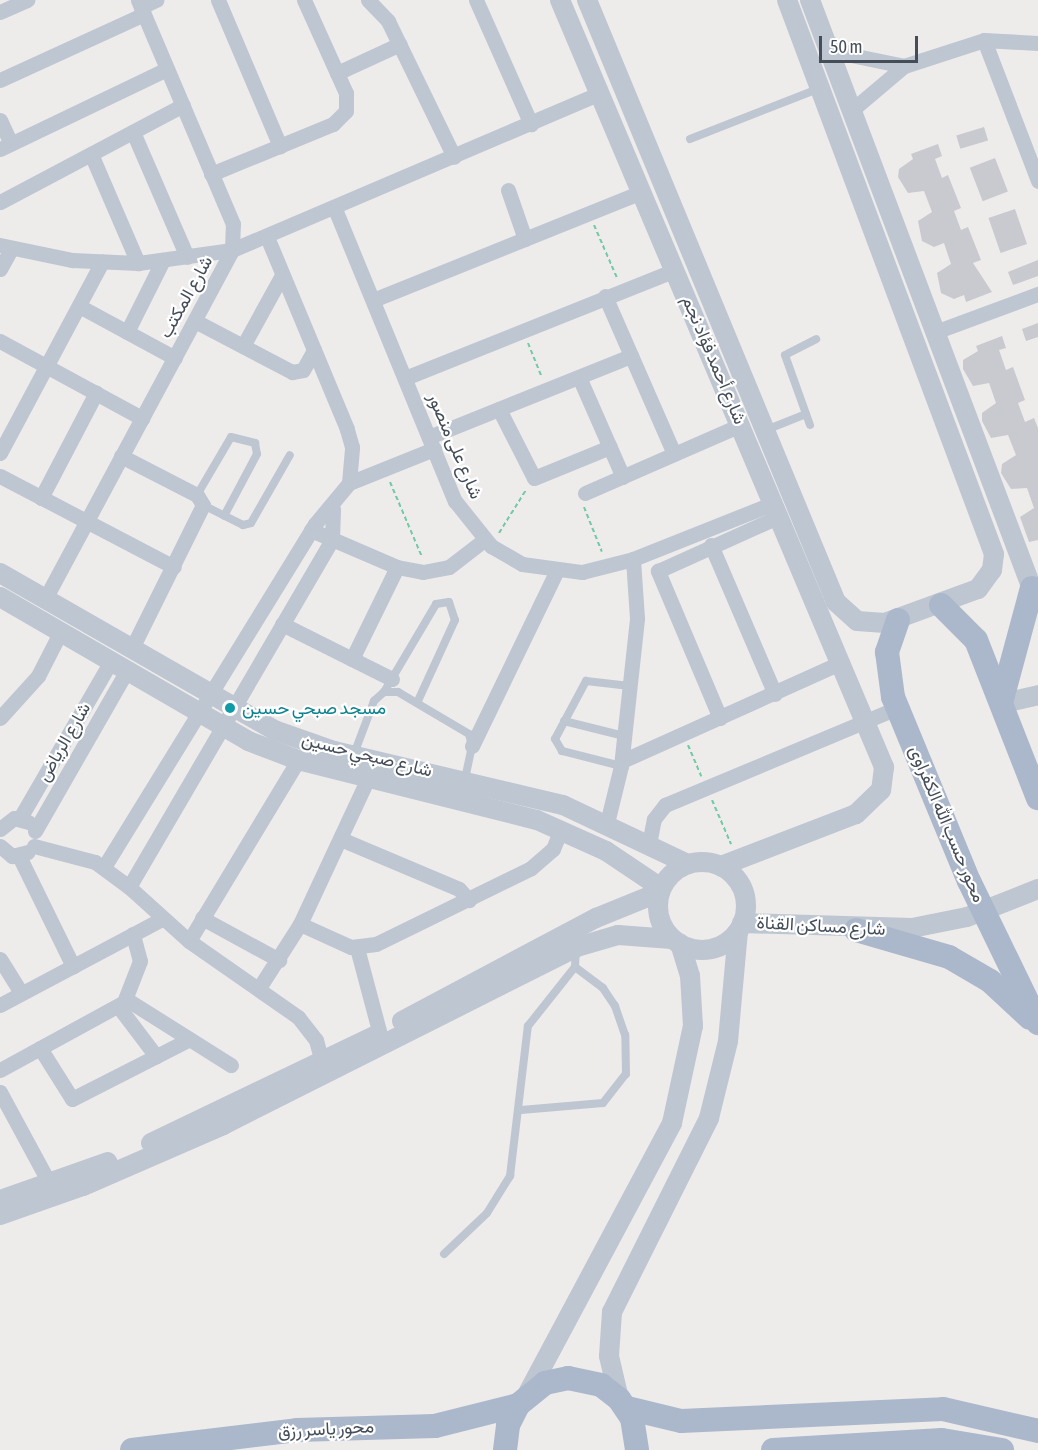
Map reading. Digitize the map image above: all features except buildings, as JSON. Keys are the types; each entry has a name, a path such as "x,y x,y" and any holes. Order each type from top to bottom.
{"main road":[{"path":"1003,701 1035,596"},
{"path":"941,605 971,632 1003,701 1038,798"},
{"name":"محور حسب الله الكفراوى","path":"898,620 887,664 897,708 984,911 1038,1025"},
{"path":"856,930 949,957 990,981 1038,1025"},
{"name":"محور ياسر رزق","path":"132,1450 297,1430 435,1426 522,1400 545,1383 579,1378 623,1403 681,1420 933,1408 983,1415 1038,1431"},
{"path":"505,1450 508,1425 522,1400"},
{"path":"623,1403 637,1450"},
{"path":"772,1450 942,1440 1002,1450"}],"street":[{"path":"0,80 156,0"},
{"path":"218,0 280,146"},
{"path":"211,174 341,119 348,102 304,0"},
{"path":"368,0 383,14 400,44 454,157"},
{"path":"477,0 531,124"},
{"name":"شارع أحمد فؤاد نجم","path":"560,0 867,721"},
{"name":"شارع أحمد فؤاد نجم","path":"587,0 836,602 866,624 898,620 941,605 983,583 992,570 993,546 787,0"},
{"path":"0,12 20,2"},
{"name":"شارع المكتب","path":"45,599 232,250 232,224 141,7"},
{"path":"796,24 813,8 1035,596"},
{"path":"825,40 860,58 904,66"},
{"path":"852,110 904,66 984,40 1038,43"},
{"path":"984,40 1038,181"},
{"path":"337,73 400,44"},
{"path":"0,120 5,147 167,69"},
{"path":"0,269 6,247 102,262 138,263 232,250 268,239 600,93"},
{"path":"0,202 183,105"},
{"path":"133,132 187,257"},
{"path":"91,154 138,263"},
{"path":"508,190 525,239"},
{"path":"373,300 642,192"},
{"name":"شارع على منصور","path":"335,209 455,501 488,543 522,564 556,572 608,567 777,509"},
{"path":"104,867 200,716 311,530 333,508 349,483 352,447 268,239"},
{"path":"127,332 163,260"},
{"path":"0,453 6,429 46,366 102,262"},
{"path":"405,378 622,289 675,270"},
{"path":"243,346 282,275"},
{"path":"935,332 1038,294"},
{"path":"605,296 674,454"},
{"path":"79,306 175,358"},
{"path":"195,321 296,373 314,350"},
{"path":"0,341 142,418"},
{"path":"349,483 384,469 498,409 631,356"},
{"path":"579,377 622,477"},
{"path":"41,498 96,393"},
{"path":"498,409 534,478 610,447"},
{"path":"583,494 741,425"},
{"path":"121,456 200,500 174,567 131,650"},
{"path":"0,476 174,567"},
{"path":"129,887 332,538 333,508"},
{"path":"720,718 658,574 777,509"},
{"path":"311,530 397,567 429,571 460,561 488,543"},
{"path":"711,545 775,694"},
{"path":"607,823 621,764 630,686 638,604 633,560"},
{"path":"352,659 397,567"},
{"path":"472,747 556,572"},
{"name":"شارع صبحي حسين","path":"0,573 211,698 292,737 354,755 465,778 551,801 607,823 688,864"},
{"name":"شارع صبحي حسين","path":"0,597 220,727 298,760 513,812 561,829 661,890"},
{"path":"282,624 352,659 388,686"},
{"path":"0,717 38,676 60,633"},
{"path":"621,764 842,662"},
{"name":"شارع الرياض","path":"7,821 118,667"},
{"name":"شارع الرياض","path":"35,838 118,667"},
{"path":"1003,701 1038,695"},
{"path":"649,844 654,819 665,805 897,708"},
{"path":"0,1215 381,1039 596,918 661,890 688,864 721,866 856,814 875,800 885,767 867,721"},
{"path":"189,941 298,760"},
{"path":"260,988 300,924 343,840 368,778"},
{"path":"7,821 35,838 104,867 189,941 260,988 304,1024 324,1067"},
{"path":"300,924 357,948 469,900 540,862 561,829"},
{"path":"35,838 6,853 73,966"},
{"path":"343,840 459,889 469,900"},
{"path":"623,1403 609,1356 612,1312 709,1118 728,1041 740,927 741,886 721,866"},
{"path":"522,1400 672,1123 686,1074 694,1009 676,941 658,912 661,890"},
{"name":"شارع مساكن القناة","path":"740,927 793,921 856,930 920,926 984,911 1038,890"},
{"path":"202,918 279,960"},
{"path":"0,1005 162,919"},
{"path":"381,1039 576,957 618,935 676,941 707,950 740,927"},
{"path":"0,1070 122,1003 140,961 133,934"},
{"path":"357,948 381,1039"},
{"path":"0,958 21,993"},
{"path":"122,1003 190,1039 231,1065"},
{"path":"122,1003 156,1056"},
{"path":"40,1047 72,1099 190,1039"},
{"path":"1,1095 53,1190"},
{"path":"0,1200 53,1190"}],"lane":[{"path":"690,139 820,88"},
{"path":"810,425 785,355 816,339"},
{"path":"764,431 806,414"},
{"path":"224,516 257,454 255,443 231,436 200,500 224,516 251,523 290,455"},
{"path":"354,755 374,701 388,686 436,604 449,602 455,620 417,703"},
{"path":"621,764 558,749 555,739 586,681 630,686"},
{"path":"388,686 466,731 472,747 465,778"},
{"path":"564,721 624,736"},
{"path":"444,1254 500,1196 516,1155 528,1026 576,957 603,988 615,1006 625,1035 626,1074 603,1103 521,1110"}],"path":[{"path":"589,213 622,289"},
{"path":"522,330 548,389"},
{"path":"384,469 429,571"},
{"path":"488,543 534,478"},
{"path":"583,494 608,567"}],"place":[{"name":"مسجد صبحي حسين","path":"230,708"}]}
